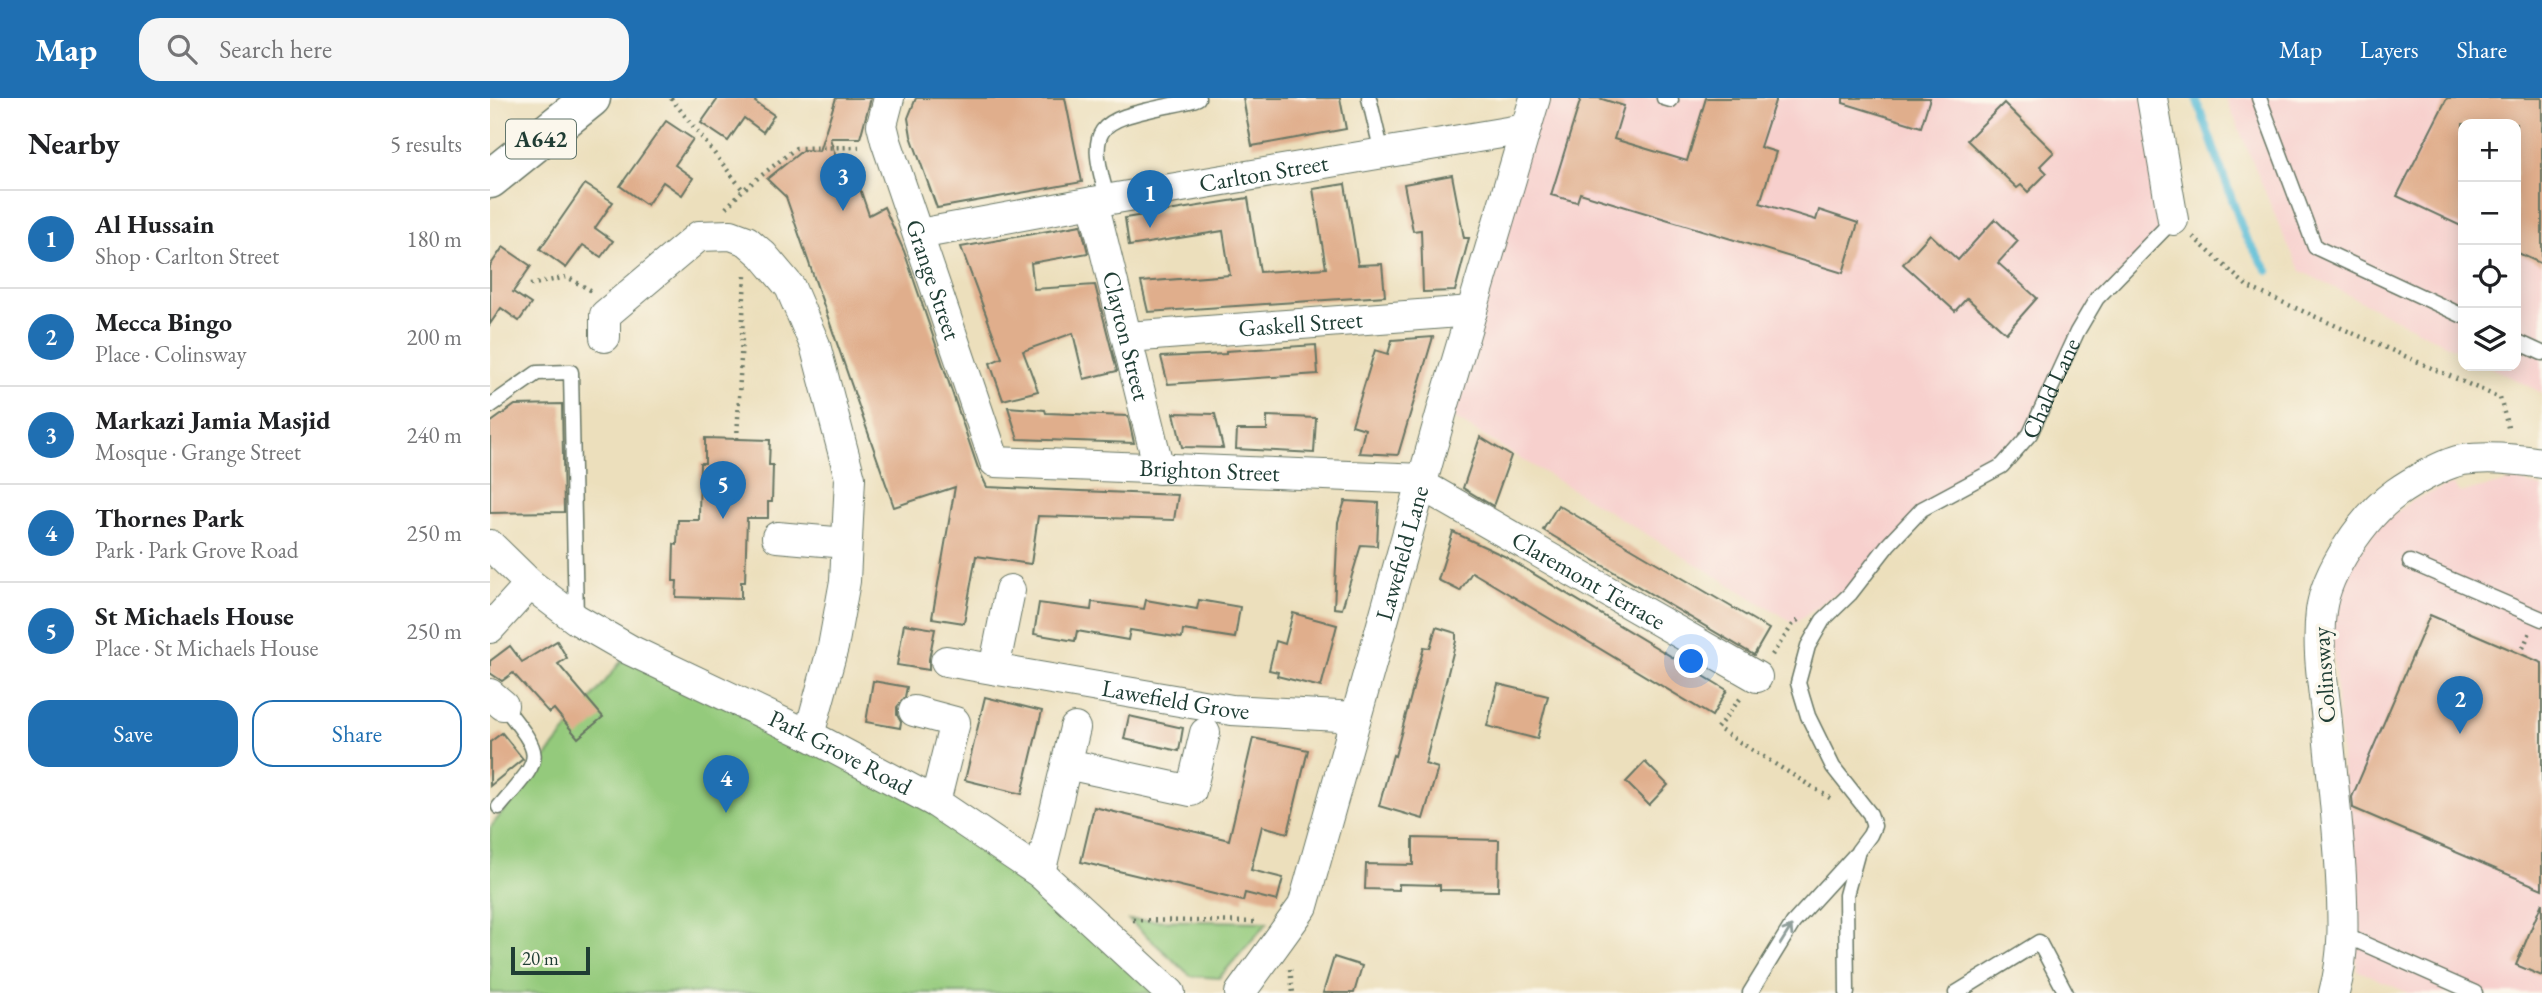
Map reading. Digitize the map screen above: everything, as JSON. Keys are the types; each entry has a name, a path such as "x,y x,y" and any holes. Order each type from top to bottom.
{"highway":[{"name":"A642","path":"490,179 592,98"}],"street":[{"name":"Grange Street","path":"889,98 882,125 888,147 995,462"},
{"name":"Lawefield Lane","path":"1240,993 1303,906 1535,98"},
{"path":"2152,98 2173,219"},
{"name":"Carlton Street","path":"919,234 1525,129"},
{"name":"Clayton Street","path":"1101,201 1128,337 1159,468"},
{"path":"603,316 699,236 731,235 747,241 763,255 790,287 815,345 849,478 845,581 833,647 809,735"},
{"name":"Gaskell Street","path":"1128,337 1472,311"},
{"name":"Colinsway","path":"2334,993 2341,969 2344,935 2339,846 2319,644 2321,608 2353,538 2379,505 2410,483 2460,460 2529,461"},
{"name":"Brighton Street","path":"995,462 1423,482"},
{"name":"Claremont Terrace","path":"1423,482 1757,677"},
{"path":"777,537 846,543"},
{"name":"Park Grove Road","path":"490,545 530,584 576,619 629,650 809,735 935,802 1040,873 1170,993"},
{"path":"490,628 530,584"},
{"path":"994,669 1010,590"},
{"name":"Lawefield Grove","path":"946,661 1232,710 1356,717"},
{"path":"914,711 955,722 935,802"},
{"path":"1040,873 1076,728"},
{"path":"1067,764 1191,791 1205,733"}],"lane":[{"path":"1101,201 1097,144 1104,127 1121,116 1198,98"},
{"path":"1369,98 1382,153"},
{"path":"2259,98 2315,247 2458,314"},
{"name":"Chald Lane","path":"1858,851 1874,827 1870,814 1833,767 1808,716 1798,682 1808,646 1823,620 1850,594 1888,545 1922,509 2001,466 2020,447 2036,423 2077,332 2097,298 2173,219"},
{"path":"2521,343 2542,353"},
{"path":"490,406 537,373 571,372 576,619"},
{"path":"2410,562 2542,619"},
{"path":"496,699 533,743 534,755 532,768 499,807"},
{"path":"1750,993 1793,923 1858,851"},
{"path":"1847,993 1846,895 1858,851"},
{"path":"2344,935 2475,993"},
{"path":"1956,993 2039,942 2066,993"}],"path":[{"path":"671,98 743,190"},
{"path":"699,236 743,190 796,148 888,147"},
{"path":"2173,219 2248,287 2500,398 2529,461"},
{"path":"737,439 747,241"},
{"path":"530,285 567,278 603,316"},
{"path":"1804,616 1794,623 1717,728 1834,800"},
{"path":"1090,920 1291,923"}],"shaded area":[{"path":"1535,98 2152,98 2173,220 2097,298 2020,448 1922,509 1850,594 1834,595 1794,623 1442,411"},
{"path":"2226,98 2542,98 2542,393 2498,371 2521,371 2521,119 2458,119 2458,350 2301,271 2286,242"},
{"path":"2517,480 2542,488 2542,993 2408,993 2357,970 2331,622 2344,574 2377,528 2411,501 2452,484 2460,493"}],"green space":[{"path":"630,650 935,802 1170,993 490,993 490,828"},
{"path":"1129,920 1268,922 1219,978 1191,976"}],"building":[{"path":"715,98 757,98 755,102 774,115 763,132 744,118 728,141 701,123 717,100"},
{"path":"836,98 871,98 860,138 830,138 845,187 858,183 869,215 884,207 904,251 978,468 987,487 1178,495 1174,520 1038,516 1031,564 976,556 964,623 932,618 955,487 894,507 786,197 767,179 803,150 819,151"},
{"path":"916,98 1065,98 1082,182 937,208 911,136 908,118"},
{"path":"1243,98 1340,98 1346,129 1252,146"},
{"path":"1581,98 1599,98 1624,106 1614,139 1687,161 1706,98 1776,98 1760,147 1776,152 1760,203 1816,220 1819,210 1858,223 1843,273 1580,193 1577,202 1551,195"},
{"path":"1843,98 1930,98 1921,127 1843,103"},
{"path":"2447,98 2542,98 2542,264 2521,254 2521,119 2458,119 2458,225 2397,196"},
{"path":"2004,103 2054,152 2040,166 2047,173 2028,192 2021,185 2017,188 1967,140"},
{"path":"666,121 693,139 675,165 693,178 682,195 663,182 647,205 620,186"},
{"path":"1452,175 1464,238 1469,238 1455,291 1423,292 1421,230 1413,231 1404,184"},
{"path":"585,184 613,202 595,228 613,241 601,257 583,245 566,268 540,249"},
{"path":"1345,184 1358,265 1382,264 1385,296 1148,312 1141,282 1230,275 1223,231 1129,246 1125,218 1248,198 1260,272 1326,268 1313,189"},
{"path":"1995,219 2018,241 1998,263 2037,298 2006,333 1967,298 1955,311 1903,264 1930,234 1958,260"},
{"path":"1081,225 1088,253 1031,263 1034,289 1095,285 1117,371 1084,379 1073,333 1023,351 1038,391 1003,400 990,363 1002,358 961,247"},
{"path":"503,247 531,266 513,292 531,304 519,321 501,308 490,324 490,266"},
{"path":"1433,337 1398,455 1359,453 1365,429 1352,425 1375,350 1388,354 1392,340"},
{"path":"1316,345 1318,374 1168,384 1161,357 1226,354 1226,351"},
{"path":"562,404 564,512 490,513 490,423 515,405"},
{"path":"1008,407 1045,410 1046,413 1128,416 1134,443 1018,439"},
{"path":"1174,413 1215,414 1223,448 1182,447"},
{"path":"1267,416 1316,418 1314,453 1236,449 1237,430 1267,430"},
{"path":"1480,437 1511,456 1493,506 1463,488"},
{"path":"705,438 770,440 769,465 773,465 772,502 768,502 768,518 747,518 745,582 741,582 741,599 676,597 677,581 673,581 678,520 699,520 700,463 705,463"},
{"path":"1345,501 1379,503 1377,546 1361,545 1342,609 1334,608 1338,522"},
{"path":"1558,505 1769,629 1754,655 1543,530"},
{"path":"1453,532 1504,556 1727,690 1712,716 1472,572 1460,591 1438,580"},
{"path":"1146,600 1197,609 1199,600 1240,607 1235,638 1183,630 1182,638 1130,630 1128,640 1077,631 1075,641 1034,634 1039,603 1091,610 1092,602 1144,609"},
{"path":"1293,613 1337,625 1321,687 1277,676 1278,672 1269,670 1276,641 1285,644"},
{"path":"2430,615 2542,663 2542,889 2353,808 2352,797"},
{"path":"904,624 935,629 929,670 897,665"},
{"path":"1436,627 1456,633 1456,641 1425,764 1438,768 1423,819 1379,806 1424,647 1430,648"},
{"path":"557,641 567,658 558,664 603,717 578,738 554,709 549,713 513,673 502,681 490,673 490,661 510,646 522,662"},
{"path":"873,681 907,687 905,697 897,707 900,728 866,722"},
{"path":"1498,684 1548,696 1537,739 1487,726"},
{"path":"985,697 1042,711 1022,794 965,780"},
{"path":"1129,716 1183,728 1179,751 1124,739"},
{"path":"502,733 523,759 490,786 490,742"},
{"path":"1253,738 1308,750 1288,833 1262,826 1251,870 1283,878 1277,901 1245,893 1243,901 1081,862 1094,807 1229,840"},
{"path":"1645,762 1668,785 1649,805 1626,782"},
{"path":"1413,838 1499,840 1498,891 1440,890 1440,885 1399,884 1399,890 1365,889 1366,864 1413,865"},
{"path":"2542,903 2542,976 2516,965"},
{"path":"1334,957 1362,966 1354,993 1323,993"}],"waterway":[{"path":"2196,98 2245,236 2268,271"}],"place":[{"name":"Markazi Jamia Masjid","path":"843,211"},
{"name":"Al Hussain","path":"1150,228"},
{"name":"St Michaels House","path":"723,519"},
{"name":"Mecca Bingo","path":"2460,734"},
{"name":"Thornes Park","path":"726,813"}]}
